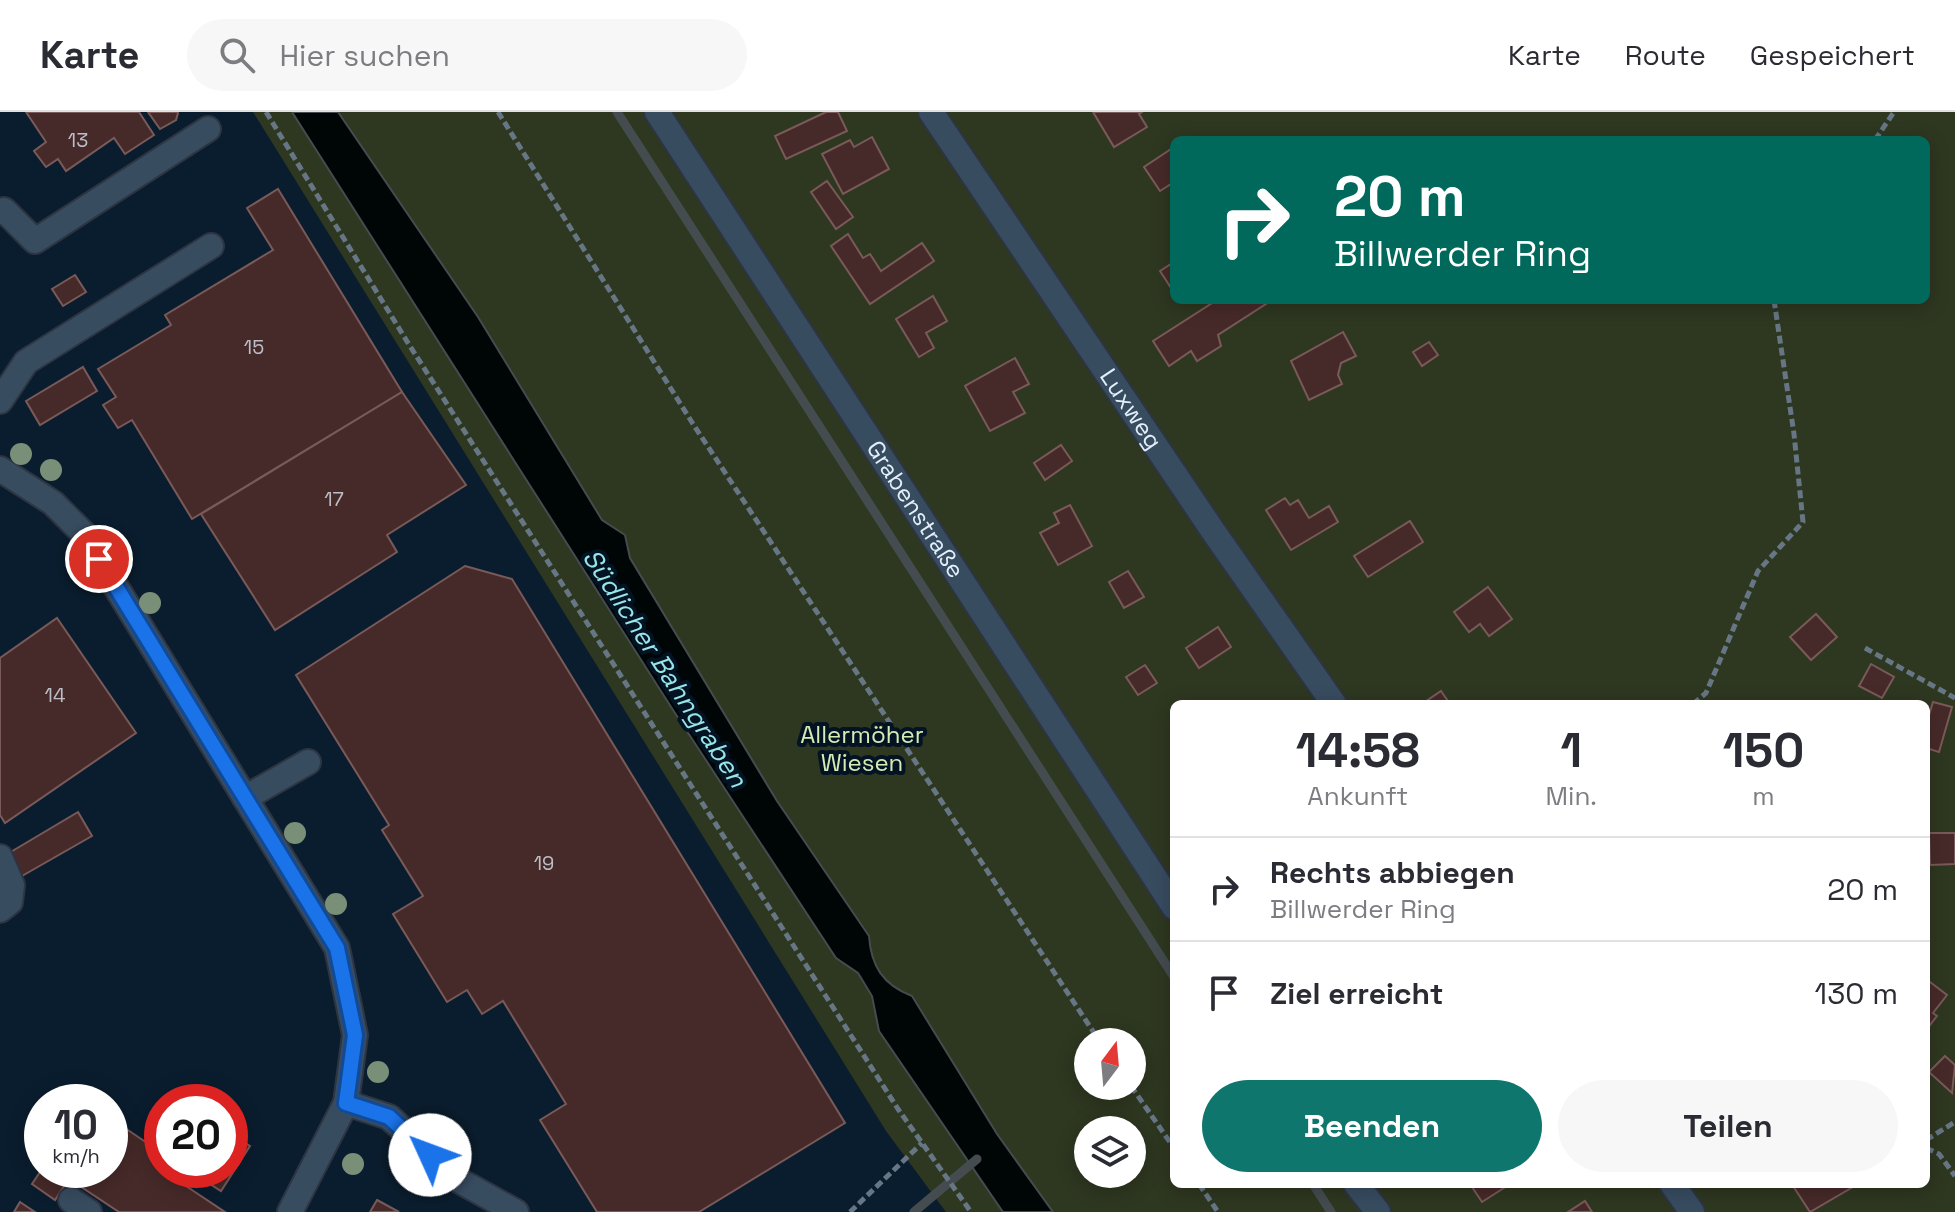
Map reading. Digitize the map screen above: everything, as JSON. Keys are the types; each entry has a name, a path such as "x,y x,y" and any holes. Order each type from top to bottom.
{"street":[{"name":"Grabenstraße","path":"657,112 1170,901"},
{"name":"Luxweg","path":"931,112 1213,531 1331,700"},
{"path":"0,212 4,210 35,241 208,129"},
{"path":"0,401 26,362 211,246"},
{"path":"0,469 53,503 83,533 337,948 355,1035 346,1103 290,1212"},
{"path":"245,798 308,762"},
{"path":"0,857 12,885 10,902 0,910"},
{"path":"346,1103 389,1117 460,1181 516,1212"},
{"path":"1359,1188 1378,1212"},
{"path":"1675,1188 1692,1212"}],"path":[{"path":"266,112 408,343 922,1143 970,1210"},
{"path":"498,112 693,424 1091,1028"},
{"path":"1878,136 1894,112"},
{"path":"1698,700 1706,693 1758,571 1803,522 1794,434 1775,304"},
{"path":"1865,648 1955,698"},
{"path":"1141,1100 1170,1142"},
{"path":"1930,1138 1955,1122"},
{"path":"850,1212 922,1143"},
{"path":"1930,1150 1939,1154 1955,1176"},
{"path":"1202,1188 1218,1212"}],"green space":[{"path":"253,112 292,112 673,710 836,958 858,973 872,996 879,1031 1003,1212 946,1212 886,1131"},
{"name":"Allermöher Wiesen","path":"338,112 1955,112 1955,1212 1053,1212 997,1134 912,996 893,986 880,973 868,936 777,801 630,558 625,535 602,520 478,317"}],"water":[{"name":"Südlicher Bahngraben","path":"292,112 338,112 478,317 602,520 625,535 630,558 777,801 869,936 872,956 880,973 893,986 912,996 997,1134 1053,1212 1003,1212 879,1031 872,996 858,973 836,958 673,710"}],"building":[{"path":"26,112 139,112 154,135 125,154 114,138 66,171 58,159 46,167 34,151 46,142"},
{"path":"148,112 178,113 176,120 160,129"},
{"path":"826,112 838,112 847,131 786,159 775,136"},
{"path":"1093,112 1142,112 1139,114 1147,127 1114,147"},
{"path":"872,137 889,169 843,194 822,154 850,140 854,147"},
{"path":"1170,150 1170,185 1160,191 1144,167"},
{"path":"827,181 853,217 836,229 811,192"},
{"path":"278,189 402,392 192,519 132,420 118,428 103,405 116,397 98,369 171,325 165,315 273,250 247,208"},
{"path":"848,234 863,258 870,254 881,271 922,243 934,261 870,304 831,246"},
{"path":"1170,265 1170,286 1160,271"},
{"path":"75,275 86,292 63,306 52,289"},
{"path":"933,296 947,321 926,333 934,348 919,357 896,319"},
{"path":"1211,304 1266,304 1218,335 1221,346 1197,361 1191,351 1169,366 1153,341"},
{"path":"1343,332 1356,356 1341,363 1338,375 1342,384 1309,400 1291,361"},
{"path":"1429,342 1438,355 1422,366 1413,352"},
{"path":"1015,358 1029,384 1013,392 1025,413 990,431 965,386"},
{"path":"83,367 97,391 40,425 26,401"},
{"path":"402,392 466,485 387,535 397,552 275,630 201,514"},
{"path":"1061,445 1072,461 1045,480 1034,463"},
{"path":"1285,498 1290,505 1298,500 1309,518 1329,506 1338,522 1291,550 1266,510"},
{"path":"1070,505 1092,546 1058,565 1040,533 1059,523 1054,513"},
{"path":"1410,521 1423,542 1368,577 1354,556"},
{"path":"465,566 512,579 845,1123 699,1212 597,1212 540,1120 566,1104 503,1001 482,1014 467,990 447,1002 393,914 423,896 382,830 389,825 296,675"},
{"path":"1128,571 1144,597 1124,608 1109,582"},
{"path":"1488,587 1512,619 1489,636 1480,624 1469,632 1454,612"},
{"path":"1816,614 1837,637 1811,660 1790,637"},
{"path":"57,618 136,733 5,823 0,815 0,658"},
{"path":"1218,627 1231,647 1199,668 1186,648"},
{"path":"1871,664 1894,677 1882,698 1859,686"},
{"path":"1145,665 1157,683 1138,695 1126,677"},
{"path":"1441,691 1447,700 1428,700"},
{"path":"1933,702 1952,707 1939,752 1930,749"},
{"path":"78,812 92,836 22,876 9,853"},
{"path":"1930,833 1955,833 1955,864 1930,865"},
{"path":"1930,982 1947,995 1933,1013 1937,1016 1930,1025"},
{"path":"1945,1056 1955,1065 1952,1093 1930,1073"},
{"path":"128,1130 144,1141 144,1188 189,1188 225,1212 119,1212 83,1188 128,1188"},
{"path":"38,1188 63,1188 55,1200"},
{"path":"1473,1188 1504,1188 1482,1202"},
{"path":"1794,1188 1851,1188 1810,1212"},
{"path":"377,1200 399,1212 370,1212"},
{"path":"1585,1201 1592,1212 1568,1212"},
{"path":"20,1202 35,1212 14,1212"}],"waterway":[{"path":"617,112 1170,971"},
{"path":"914,1212 977,1159"},
{"path":"1316,1188 1331,1212"}],"route":[{"path":"99,559 337,948 355,1035 346,1103 389,1117 430,1155"}]}
